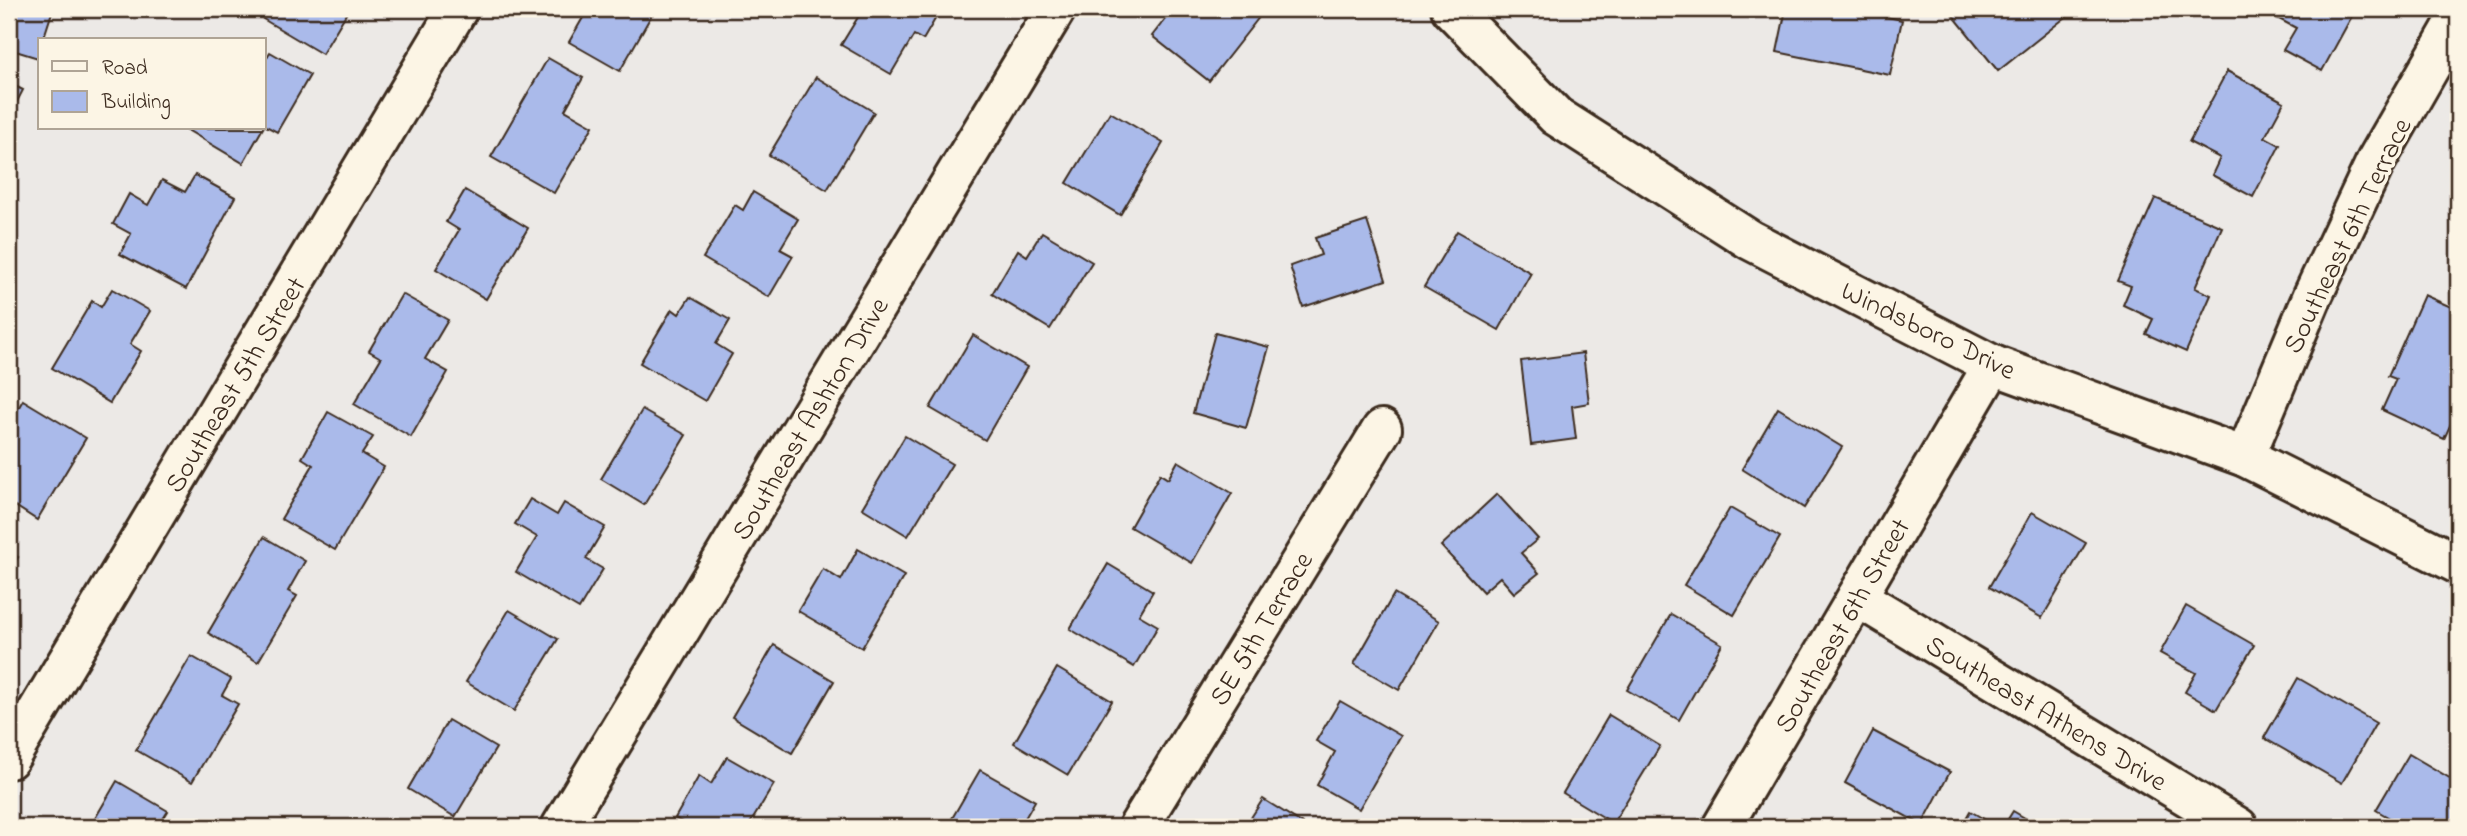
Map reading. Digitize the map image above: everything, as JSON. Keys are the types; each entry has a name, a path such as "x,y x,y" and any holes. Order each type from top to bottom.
{"street":[{"name":"Southeast 5th Street","path":"9,759 458,9"},
{"name":"Southeast Ashton Drive","path":"561,827 1056,9"},
{"name":"Windsboro Drive","path":"1451,9 1556,116 1749,240 1993,365 2245,457 2458,564"},
{"name":"Southeast 6th Terrace","path":"2245,457 2307,307 2376,161 2458,18"},
{"name":"Southeast 6th Street","path":"1722,827 1993,365"},
{"name":"SE 5th Terrace","path":"1138,827 1382,429"},
{"name":"Southeast Athens Drive","path":"1857,597 2238,827"}],"building":[{"path":"9,9 53,9 44,38 38,38 38,58 9,49"},
{"path":"269,9 349,9 322,54 263,19"},
{"path":"588,9 655,9 620,71 569,42"},
{"path":"863,9 941,9 923,40 914,35 891,74 841,45"},
{"path":"1173,9 1194,9 1198,12 1201,9 1251,9 1260,16 1209,81 1152,36"},
{"path":"1786,9 1848,9 1902,20 1890,75 1777,52"},
{"path":"1948,9 2076,9 1998,71"},
{"path":"2260,9 2342,9 2352,16 2322,71 2283,50 2296,28"},
{"path":"270,52 310,75 277,132 266,126 266,59"},
{"path":"548,58 583,78 565,110 593,126 554,193 491,157"},
{"path":"2227,71 2284,102 2265,137 2280,145 2253,197 2212,175 2220,158 2189,142"},
{"path":"816,77 874,112 827,190 769,155"},
{"path":"9,83 23,90 9,117"},
{"path":"1110,112 1163,143 1120,215 1067,183"},
{"path":"187,130 262,130 243,163"},
{"path":"195,175 235,197 186,289 120,254 131,234 113,224 129,194 148,205 162,180 185,192"},
{"path":"465,190 528,228 486,299 436,269 459,230 446,222"},
{"path":"753,192 798,219 780,249 793,256 769,297 703,258 735,205 743,210"},
{"path":"2155,198 2222,227 2195,288 2211,295 2186,352 2146,334 2153,319 2123,305 2131,286 2118,281"},
{"path":"1367,221 1386,280 1303,307 1290,266 1321,255 1315,238"},
{"path":"1457,231 1531,273 1499,330 1424,287"},
{"path":"1042,232 1092,262 1050,329 992,294 1018,250 1027,256"},
{"path":"112,289 150,311 130,344 141,351 110,403 52,368 92,301 101,307"},
{"path":"402,294 448,320 425,359 448,372 411,437 354,404 381,358 369,351"},
{"path":"2424,295 2458,310 2452,329 2458,332 2458,408 2444,439 2382,410 2396,379 2388,376"},
{"path":"690,297 730,320 716,344 732,354 705,401 640,363 672,309 679,314"},
{"path":"1215,333 1269,347 1246,428 1193,413"},
{"path":"973,335 1027,367 985,440 930,408"},
{"path":"1583,353 1589,403 1572,406 1576,439 1531,445 1521,361"},
{"path":"23,400 86,438 37,520 9,502 9,424"},
{"path":"1778,408 1842,447 1804,508 1742,469"},
{"path":"642,410 686,435 644,505 601,479"},
{"path":"328,412 373,437 362,454 384,467 335,550 281,519 313,465 302,458"},
{"path":"905,436 952,464 908,536 862,508"},
{"path":"1178,461 1232,493 1192,563 1130,527 1160,474 1168,479"},
{"path":"1497,494 1538,539 1521,553 1539,573 1514,593 1500,577 1483,592 1441,546"},
{"path":"530,499 557,515 564,503 605,527 586,559 603,569 579,609 516,572 537,537 515,524"},
{"path":"1730,508 1780,537 1734,615 1684,585"},
{"path":"2032,512 2086,543 2042,618 1989,587"},
{"path":"264,537 305,561 288,591 297,596 258,662 208,633"},
{"path":"858,549 904,576 862,648 798,611 823,569 841,580"},
{"path":"9,552 18,557 9,572"},
{"path":"1108,564 1153,591 1139,615 1158,626 1134,667 1070,629"},
{"path":"1394,594 1439,621 1399,690 1354,664"},
{"path":"2186,606 2254,645 2216,710 2185,692 2196,673 2160,653"},
{"path":"509,610 558,639 514,711 466,682"},
{"path":"1671,614 1722,644 1679,720 1627,690"},
{"path":"774,645 834,681 792,753 732,717"},
{"path":"191,656 231,679 222,695 238,704 192,782 136,750"},
{"path":"1057,668 1112,701 1068,775 1014,743"},
{"path":"2298,678 2376,723 2342,783 2264,738"},
{"path":"1340,701 1401,736 1359,809 1317,785 1335,752 1316,741"},
{"path":"1609,715 1660,746 1613,823 1563,793"},
{"path":"448,720 496,748 455,817 408,789"},
{"path":"1873,731 1950,772 1922,825 1845,783"},
{"path":"2409,754 2458,783 2458,827 2405,827 2376,810"},
{"path":"727,757 774,784 748,827 691,827 675,818 699,776 711,784"},
{"path":"980,770 1035,801 1020,827 947,827"},
{"path":"117,781 168,811 158,827 90,827"},
{"path":"1263,799 1308,827 1245,827"},
{"path":"1970,811 1998,827 1961,827"},
{"path":"2013,811 2040,827 2003,827"}]}
